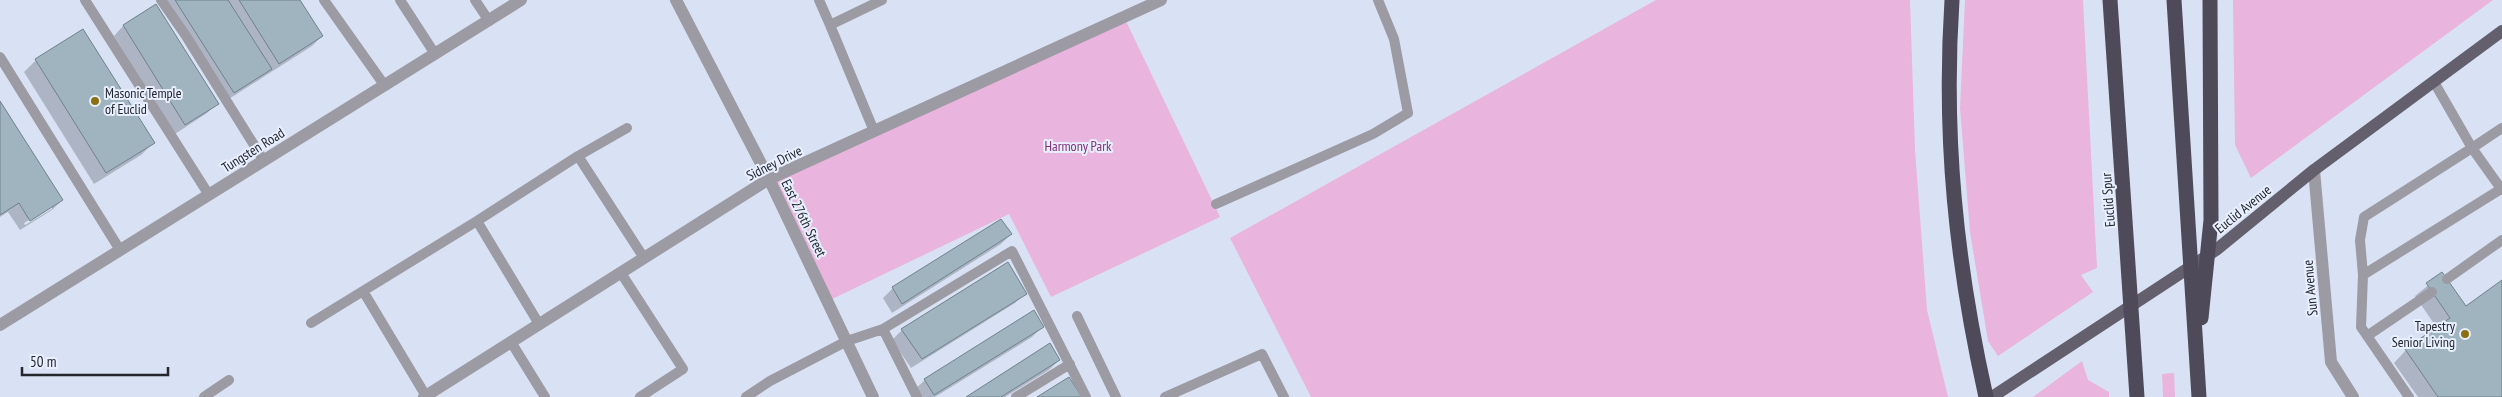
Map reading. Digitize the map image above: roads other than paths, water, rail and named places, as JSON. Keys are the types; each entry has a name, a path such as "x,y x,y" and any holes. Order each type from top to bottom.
{"highway":[{"path":"1952,0 1948,58 1950,157 1957,236 1986,397"},
{"name":"Euclid Spur","path":"2110,0 2137,397"},
{"path":"2174,0 2200,397"},
{"path":"2197,363 2211,220 2210,0"}],"main road":[{"name":"Euclid Avenue","path":"1992,397 2216,250 2314,170 2502,31"}],"street":[{"name":"Tungsten Road","path":"0,325 521,0"},
{"name":"East 276th Street","path":"676,0 769,179 873,397"},
{"name":"Sidney Drive","path":"425,396 769,179 1161,0"},
{"name":"Sun Avenue","path":"2314,170 2331,362 2353,397"}],"lane":[{"path":"85,0 209,195"},
{"path":"161,0 186,36 264,161"},
{"path":"324,0 385,86"},
{"path":"400,0 435,54"},
{"path":"475,0 488,21"},
{"path":"819,0 874,132"},
{"path":"830,24 882,0"},
{"path":"1216,204 1373,134 1408,113 1394,39 1378,0"},
{"path":"0,57 120,250"},
{"path":"2363,275 2502,190 2472,148 2434,82"},
{"path":"311,323 477,221 578,156 627,128"},
{"path":"2409,397 2361,328 2363,275 2360,240 2364,217 2502,128"},
{"path":"578,156 644,258"},
{"path":"477,221 539,324"},
{"path":"2447,279 2502,240"},
{"path":"746,397 770,381 847,341 883,329 1012,251 1086,397"},
{"path":"621,273 683,369 640,397"},
{"path":"363,291 425,396"},
{"path":"2367,336 2432,292"},
{"path":"1077,316 1116,397"},
{"path":"883,329 917,397"},
{"path":"510,342 545,397"},
{"path":"1165,397 1262,354 1284,397"},
{"path":"1016,397 1070,364"},
{"path":"204,397 229,380"}],"place":[{"name":"Masonic Temple of Euclid","path":"95,101"},
{"name":"Tapestry Senior Living","path":"2465,334"}],"park label":[{"name":"Harmony Park","path":"1078,146"}]}
